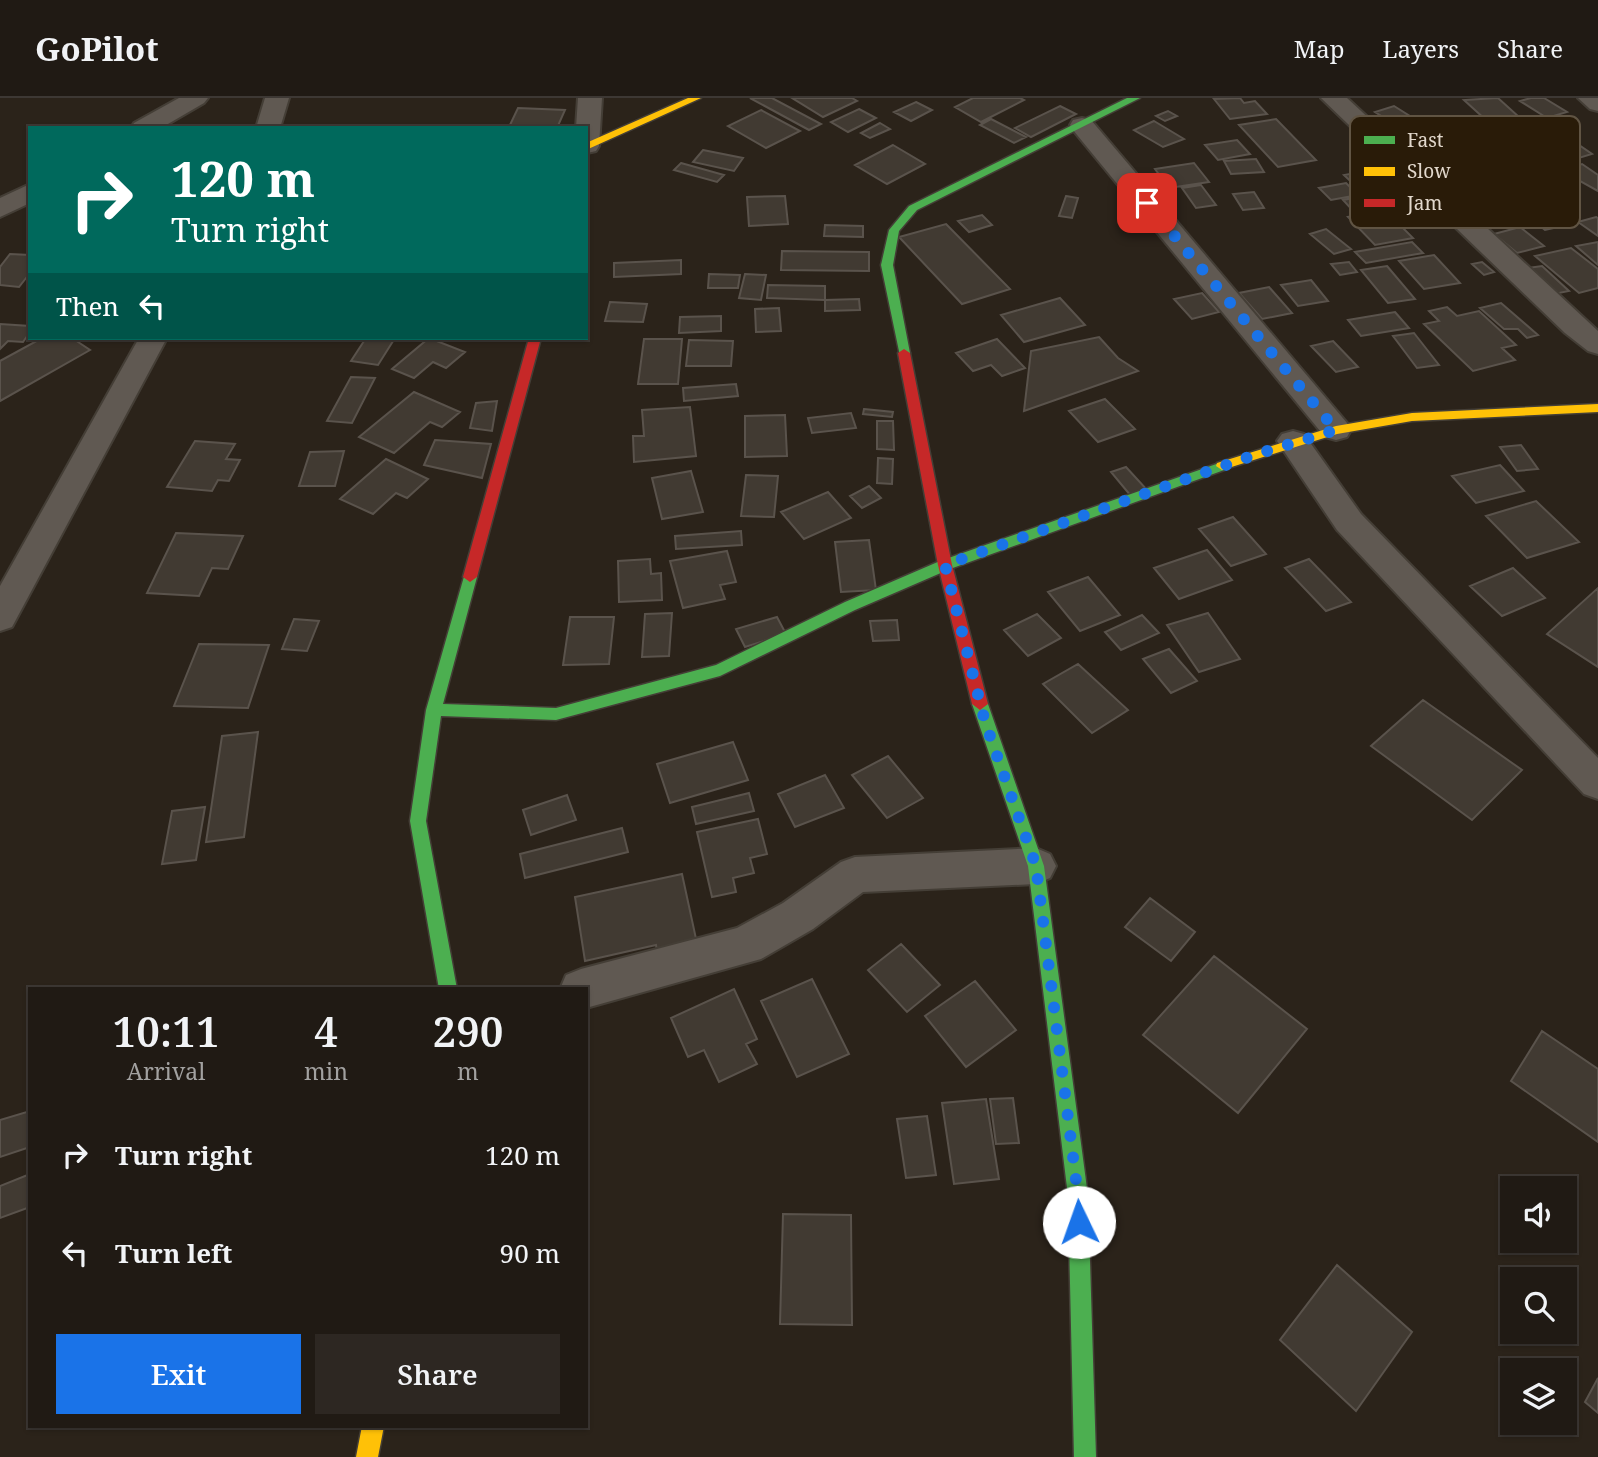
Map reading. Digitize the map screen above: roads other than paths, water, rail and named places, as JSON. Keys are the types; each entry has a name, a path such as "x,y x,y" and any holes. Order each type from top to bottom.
{"street":[{"path":"147,126 196,98"},
{"path":"269,126 277,98"},
{"path":"588,126 590,98"},
{"path":"588,145 696,98"},
{"path":"1085,1457 1078,1196 1036,866 985,722 945,565 887,265 894,230 913,208 1135,98"},
{"path":"1333,98 1352,116"},
{"path":"1590,98 1598,104"},
{"path":"1082,125 1336,430"},
{"path":"0,209 28,193"},
{"path":"1472,228 1598,345"},
{"path":"0,618 152,340"},
{"path":"448,987 418,821 434,710 534,340"},
{"path":"434,710 556,714 720,670 850,606 945,565 1293,442 1336,430 1412,416 1598,408"},
{"path":"1293,442 1349,522 1598,783"},
{"path":"588,987 746,945 798,916 855,875 1036,866"},
{"path":"367,1457 373,1428"}]}
